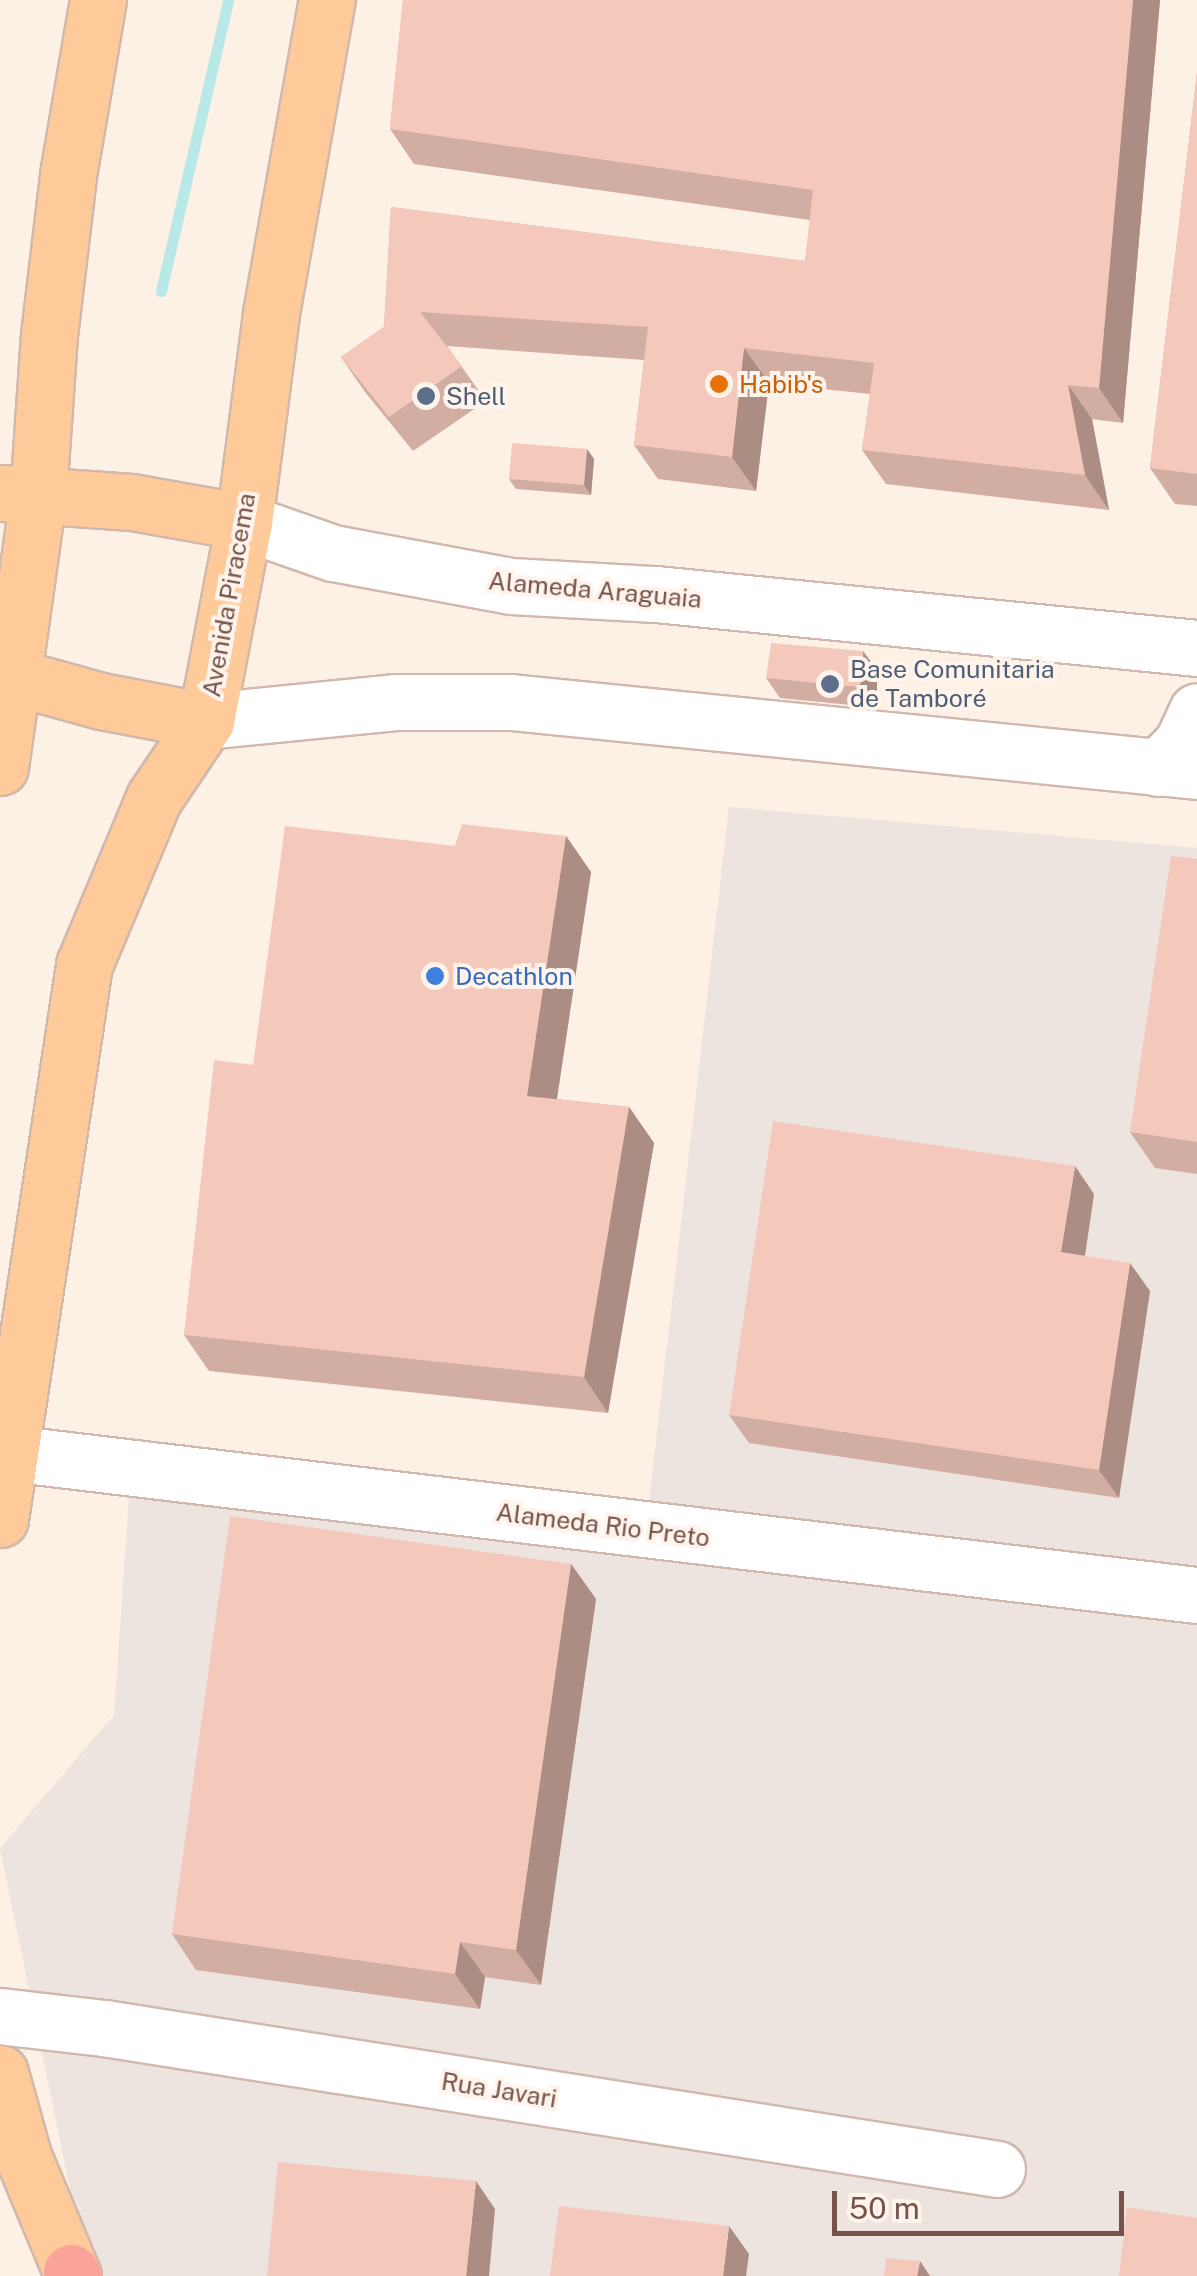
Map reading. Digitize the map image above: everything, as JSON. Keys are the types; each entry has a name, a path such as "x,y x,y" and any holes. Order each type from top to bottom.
{"main road":[{"path":"0,767 19,494 49,335 66,193 98,0"},
{"name":"Avenida Piracema","path":"0,1519 84,965 154,798 206,721 244,522 271,314 328,0"},
{"name":"Alameda Araguaia","path":"19,494 132,502 244,522"},
{"path":"6,675 206,721"},
{"path":"0,2074 23,2156 72,2275"}],"street":[{"name":"Alameda Araguaia","path":"244,522 333,553 511,586 656,594 1186,656"},
{"path":"206,721 395,702 512,702 885,736 1177,770 1182,743 1197,711"},
{"name":"Alameda Rio Preto","path":"8,1452 1197,1596"},
{"name":"Rua Javari","path":"0,2016 104,2028 997,2168"}],"shaded area":[{"path":"729,807 1197,848 1197,2276 100,2276 71,2194 0,1848 114,1715 130,1484 643,1554"}],"building":[{"path":"403,0 1133,0 1099,388 1068,385 1085,475 862,450 874,363 744,348 732,457 634,445 648,327 420,312 462,366 389,417 341,357 384,327 391,207 805,261 813,190 390,129"},
{"path":"1197,73 1197,474 1150,468"},
{"name":"Shell","path":"512,443 587,449 584,485 509,479"},
{"path":"771,643 863,651 864,678 858,687 766,678"},
{"path":"462,824 566,836 527,1096 629,1107 584,1377 184,1335 214,1060 253,1065 285,826 455,846"},
{"path":"1171,856 1197,859 1197,1142 1130,1132"},
{"path":"773,1121 1075,1166 1061,1252 1130,1263 1099,1470 729,1415"},
{"path":"230,1516 571,1564 516,1950 460,1942 455,1974 172,1934"},
{"path":"278,2162 476,2181 466,2276 267,2276"},
{"path":"559,2206 729,2226 723,2276 550,2276"},
{"path":"1127,2207 1197,2218 1197,2276 1119,2276"},
{"path":"886,2258 920,2261 917,2276 884,2276"}],"waterway":[{"path":"161,291 228,0"}],"place":[{"name":"Habib's","path":"719,384"},
{"name":"Shell","path":"426,396"},
{"name":"Base Comunitaria de Tamboré","path":"830,684"},
{"name":"Decathlon","path":"435,976"}]}
